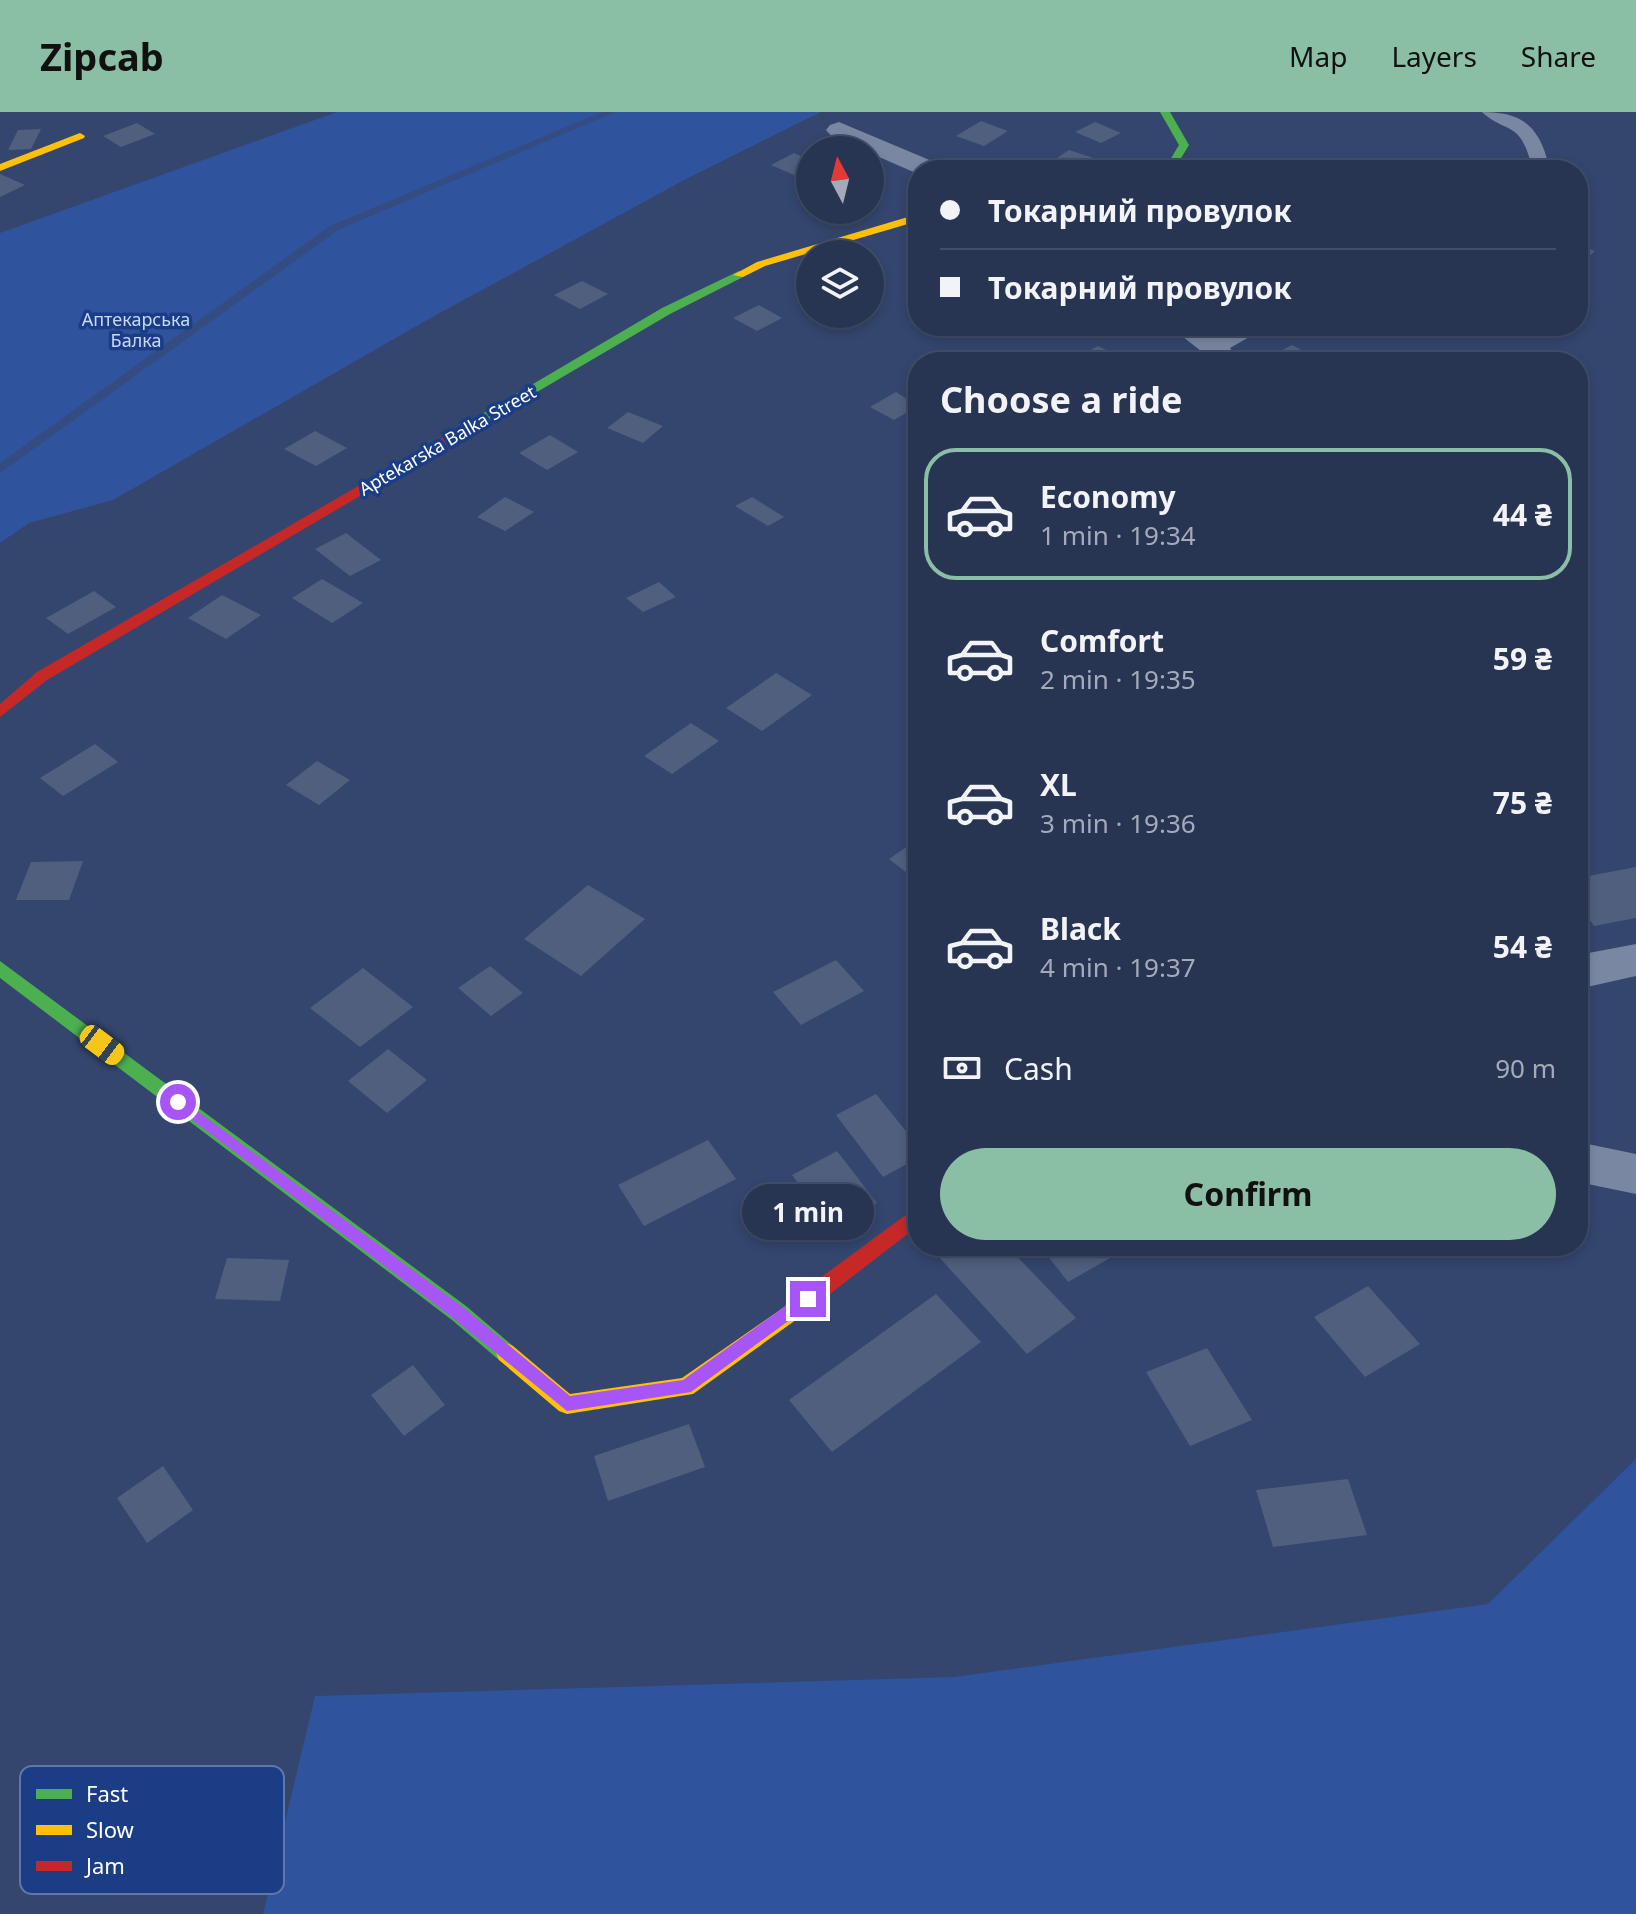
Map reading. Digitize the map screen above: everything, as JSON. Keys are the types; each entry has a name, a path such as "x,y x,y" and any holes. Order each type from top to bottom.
{"street":[{"path":"1165,112 1184,145 1175,160"},
{"path":"839,130 908,160"},
{"path":"0,168 80,136"},
{"name":"Aptekarska Balka Street","path":"0,712 42,676 666,311 761,264 908,220"},
{"path":"1197,336 1217,352"},
{"path":"1219,352 1236,336"},
{"path":"1588,970 1636,960"},
{"path":"0,968 459,1313 567,1404 686,1387 908,1223"},
{"path":"1588,1164 1636,1174"}],"lane":[{"path":"1491,112 1507,117 1535,141 1539,160"}],"green space":[{"name":"Аптекарська Балка","path":"337,112 821,112 686,179 427,320 113,500 29,523 0,543 0,233"},
{"path":"1636,1459 1636,1914 263,1914 268,1894 284,1894 284,1826 315,1696 954,1677 1488,1604"}],"building":[{"path":"981,121 1008,131 984,146 956,136"},
{"path":"1095,122 1121,133 1101,143 1075,132"},
{"path":"137,123 155,134 121,147 103,136"},
{"path":"41,129 31,149 8,150 18,130"},
{"path":"1069,150 1100,160 1054,160"},
{"path":"794,153 796,154 796,176 771,165"},
{"path":"0,174 25,185 0,197"},
{"path":"582,281 608,294 580,309 554,295"},
{"path":"759,305 782,318 757,331 733,318"},
{"path":"1292,345 1305,352 1278,352"},
{"path":"1098,346 1110,352 1088,352"},
{"path":"896,392 908,400 908,412 894,420 870,407"},
{"path":"628,412 663,426 643,443 607,428"},
{"path":"315,431 347,448 316,466 284,449"},
{"path":"550,435 578,452 547,470 519,453"},
{"path":"505,497 534,512 505,531 477,517"},
{"path":"752,497 784,517 768,526 735,506"},
{"path":"346,533 381,560 350,576 315,549"},
{"path":"322,579 363,603 332,623 292,598"},
{"path":"659,582 676,597 643,612 626,598"},
{"path":"94,591 116,607 68,634 46,618"},
{"path":"222,595 261,615 226,639 188,618"},
{"path":"776,673 812,695 762,731 726,708"},
{"path":"691,723 719,741 672,774 644,756"},
{"path":"95,744 118,762 63,796 40,778"},
{"path":"317,761 350,780 319,805 286,785"},
{"path":"908,846 908,874 889,859"},
{"path":"83,861 69,900 16,900 31,862"},
{"path":"1636,867 1636,918 1594,926 1588,917 1588,876"},
{"path":"588,885 645,919 581,976 524,939"},
{"path":"836,960 864,991 801,1025 773,992"},
{"path":"490,966 523,993 491,1016 458,988"},
{"path":"363,968 413,1007 360,1047 310,1008"},
{"path":"388,1049 427,1080 387,1113 348,1081"},
{"path":"876,1094 908,1134 908,1163 883,1177 836,1115"},
{"path":"708,1140 736,1179 644,1226 618,1185"},
{"path":"837,1151 877,1203 831,1228 792,1175"},
{"path":"1017,1256 1076,1318 1027,1354 939,1257"},
{"path":"1048,1256 1114,1256 1068,1282"},
{"path":"227,1258 289,1260 280,1301 215,1299"},
{"path":"1368,1286 1420,1344 1365,1377 1314,1317"},
{"path":"936,1294 981,1342 832,1452 789,1400"},
{"path":"1207,1348 1252,1420 1190,1446 1146,1372"},
{"path":"413,1365 445,1405 404,1436 371,1395"},
{"path":"689,1424 705,1467 608,1501 594,1456"},
{"path":"163,1466 193,1510 147,1543 117,1498"},
{"path":"1348,1479 1367,1535 1273,1547 1256,1490"}],"waterway":[{"path":"0,469 334,228 610,112"}],"traffic: fast":[{"path":"1165,112 1184,145 1175,160"},
{"path":"462,430 666,311 739,275"},
{"path":"0,968 459,1313 506,1353"}],"traffic: slow":[{"path":"0,168 80,136"},
{"path":"739,275 761,264 908,220"},
{"path":"506,1353 567,1404 686,1387 793,1310"}],"traffic: jam":[{"path":"0,712 42,676 462,430"},
{"path":"793,1310 908,1223"}],"route":[{"path":"178,1102 459,1313 567,1404 686,1387 808,1299"}]}
